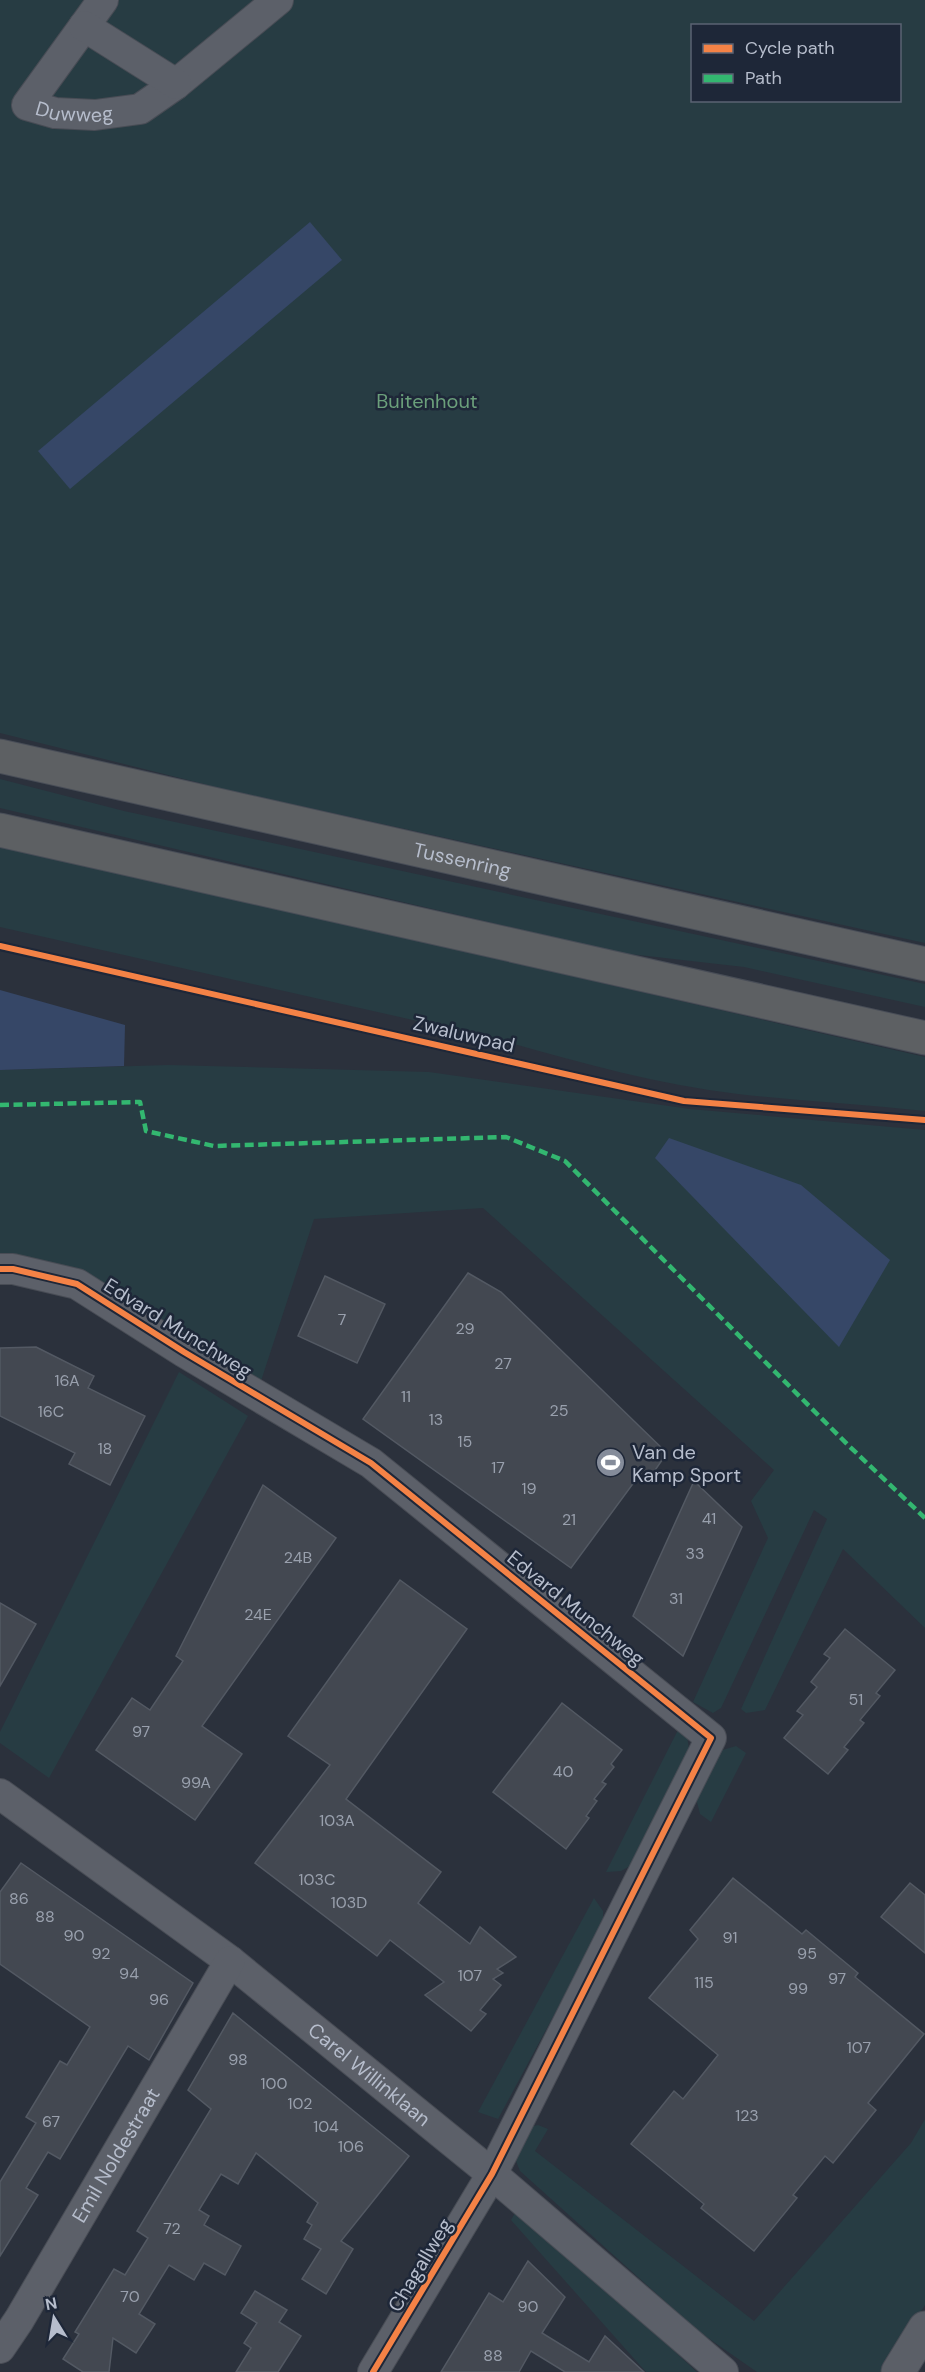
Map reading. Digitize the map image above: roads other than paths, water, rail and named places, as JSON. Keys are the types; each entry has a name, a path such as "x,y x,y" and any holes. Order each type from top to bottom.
{"highway":[{"name":"Tussenring","path":"0,756 925,964"},
{"path":"0,830 925,1038"}],"main road":[{"path":"898,2372 925,2328"}],"street":[{"name":"Duwweg","path":"103,0 27,105 55,113 95,115 140,109 176,84 278,0"},
{"path":"84,26 176,84"},
{"name":"Edvard Munchweg","path":"0,1269 13,1269 78,1284 184,1352 371,1463 711,1738 492,2174"},
{"name":"Carel Willinklaan","path":"4,1805 230,1960 492,2174 723,2372"},
{"name":"Emil Noldestraat","path":"0,2348 19,2320 230,1960"},
{"name":"Chagallweg","path":"373,2372 492,2174"}],"water":[{"path":"310,222 342,260 70,489 38,451"},
{"path":"0,990 125,1025 124,1066 0,1070"},
{"path":"669,1138 801,1185 890,1260 839,1347 655,1158"}],"place":[{"name":"Van de Kamp Sport","path":"611,1463"}],"park label":[{"name":"Buitenhout","path":"427,401"}]}
